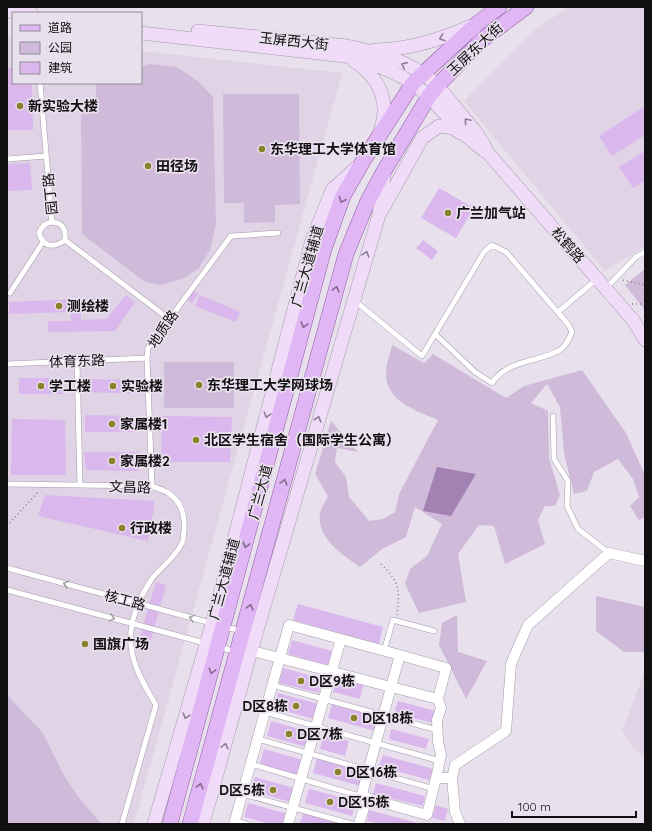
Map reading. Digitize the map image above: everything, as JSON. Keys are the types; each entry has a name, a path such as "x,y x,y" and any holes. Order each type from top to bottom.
{"main road":[{"name":"玉屏东大街","path":"417,78 478,23 499,7"},
{"name":"玉屏东大街","path":"433,91 483,39 526,7"},
{"path":"7,10 23,12"},
{"path":"368,50 408,47 423,44 457,33 478,23"},
{"name":"玉屏西大街","path":"142,25 368,50 417,78 433,91"},
{"name":"玉屏西大街","path":"142,33 345,56 364,61 394,73 417,78"},
{"path":"345,56 359,64 368,73 378,85 385,100 386,115 379,136"},
{"name":"广兰大道","path":"170,824 218,625 324,249 343,196 363,161 417,78"},
{"name":"松鹤路","path":"433,91 475,144 488,153 633,320 645,340"},
{"name":"松鹤路","path":"433,91 482,139 488,153"},
{"name":"广兰大道","path":"190,824 242,650 243,631 346,254 367,203 433,91"},
{"path":"203,824 242,650 379,215 383,178 415,133 434,122 443,122 475,144"},
{"path":"379,215 422,138 439,126 453,128"},
{"path":"154,824 213,645"}],"street":[{"path":"460,824 455,812 452,778 455,765 506,731 511,664 528,625 609,553 645,561"},
{"path":"235,822 289,625 400,655 446,668 438,699 441,708 437,720 438,742 441,755 426,820 367,798 362,794 400,655"},
{"path":"288,824 341,639"},
{"path":"242,650 280,658 438,699"},
{"path":"436,778 452,778"},
{"path":"359,824 367,798"}],"lane":[{"name":"园丁路","path":"40,84 52,222 59,223 63,226 66,234 65,240"},
{"path":"7,159 46,156"},
{"path":"52,222 47,222 39,233 43,242 48,246 52,246 65,240 169,319"},
{"name":"地质路","path":"152,487 147,358 148,348 231,236 278,233"},
{"path":"10,293 43,242"},
{"path":"353,299 422,356 435,334 484,252 492,245 506,252 568,324 572,332 569,341 561,350 514,365 497,376 492,383 475,372 435,334"},
{"path":"558,312 602,284 616,278 636,257 645,252"},
{"name":"体育东路","path":"7,364 147,358"},
{"path":"77,361 80,485"},
{"path":"553,416 554,459 568,481 567,506 578,529 609,553"},
{"name":"文昌路","path":"7,484 152,487 163,489 176,500 185,518 183,542 151,580 137,604 133,624 132,648 139,678 156,705 122,824"},
{"name":"核工路","path":"7,568 137,604 243,631"},
{"name":"核工路","path":"7,590 213,645 242,650"},
{"path":"384,651 393,620 434,631"},
{"path":"272,685 438,730"},
{"path":"265,712 440,761"},
{"path":"258,739 434,789"},
{"path":"251,764 367,798"},
{"path":"243,794 352,824"},
{"path":"235,822 247,824"}],"path":[{"path":"616,278 645,285"},
{"path":"7,526 44,485"},
{"path":"381,564 392,574 400,593 396,621"}],"shaded area":[{"path":"569,7 645,7 645,246 605,271 464,101 537,28"},
{"path":"7,37 12,37 12,84 142,84 142,51 342,73 134,824 7,824"},
{"path":"437,467 476,474 451,516 423,511"},
{"path":"645,671 645,758 632,747 622,730"}],"green space":[{"name":"田径场","path":"149,64 177,67 199,82 213,97 216,224 210,250 199,268 184,278 162,285 145,282 82,234 81,108 96,108 96,84 142,84 142,67"},
{"name":"东华理工大学体育馆","path":"223,94 299,94 300,204 275,205 275,222 244,223 244,203 224,203"},
{"path":"645,269 645,310 625,285"},
{"path":"392,345 424,363 433,354 506,398 524,386 582,370 626,433 645,475 645,517 639,520 630,506 639,497 633,479 618,459 594,472 587,491 574,494 564,453 560,407 547,384 531,403 548,411 549,458 560,495 555,506 545,506 538,520 545,544 505,564 494,526 479,525 458,554 466,602 419,613 405,584 410,569 427,556 442,524 415,507 406,537 382,549 360,567 332,545 322,530 320,513 328,496 315,474 331,421 358,452 337,448 335,462 346,477 349,497 369,521 383,519 395,512 399,494 438,420 412,409 396,398 391,391 387,383 386,373"},
{"name":"东华理工大学网球场","path":"164,362 234,362 234,408 164,408"},
{"path":"596,596 645,607 645,652 624,652 596,631"},
{"path":"457,615 458,652 487,661 466,699 439,645 442,623"},
{"path":"7,695 43,733 63,774 79,798 102,824 7,824"}],"building":[{"name":"新实验大楼","path":"7,68 12,68 12,84 32,84 33,130 7,130"},
{"path":"645,106 645,135 612,156 599,136"},
{"path":"645,151 645,181 633,188 619,167"},
{"path":"30,163 32,190 7,191 7,164"},
{"name":"广兰加气站","path":"439,188 474,208 456,238 421,218"},
{"name":"广兰加气站","path":"423,240 438,251 432,260 416,248"},
{"path":"193,291 198,294 192,303 187,299"},
{"path":"126,295 135,302 115,331 48,332 48,321 71,321 71,312 9,314 9,302 108,298 109,310 81,311 81,320 106,319"},
{"path":"200,295 240,312 236,322 195,306"},
{"name":"学工楼","path":"19,378 64,378 64,394 19,394"},
{"name":"实验楼","path":"89,379 138,380 137,394 89,392"},
{"name":"家属楼1","path":"85,415 139,416 138,432 85,432"},
{"name":"北区学生宿舍（国际学生公寓）","path":"162,416 232,417 230,462 161,462"},
{"path":"12,419 65,420 66,475 11,475"},
{"name":"家属楼2","path":"84,452 139,452 139,471 86,470"},
{"name":"行政楼","path":"45,495 155,501 148,541 38,516"},
{"path":"156,582 166,585 149,647 138,644"},
{"path":"298,604 383,627 379,644 293,620"},
{"path":"292,640 332,651 328,665 288,654"},
{"name":"D区9栋","path":"283,668 323,679 319,693 279,683"},
{"path":"338,675 364,682 360,699 333,692"},
{"name":"D区8栋","path":"278,693 318,704 314,719 274,708"},
{"path":"398,701 436,711 433,723 394,713"},
{"name":"D区18栋","path":"332,704 379,717 375,731 328,718"},
{"name":"D区7栋","path":"271,721 310,732 306,747 267,736"},
{"path":"391,729 429,739 426,749 389,739"},
{"path":"324,734 349,741 345,756 320,749"},
{"path":"264,749 303,760 299,775 260,764"},
{"path":"383,755 433,769 429,780 379,766"},
{"name":"D区16栋","path":"317,758 364,771 360,786 313,773"},
{"name":"D区5栋","path":"255,777 294,788 290,802 251,791"},
{"path":"376,783 425,796 423,806 373,794"},
{"name":"D区15栋","path":"309,789 356,801 352,816 305,803"},
{"path":"248,803 288,814 285,824 269,824 244,817"},
{"path":"436,805 448,809 445,821 432,818"},
{"path":"369,810 417,824 380,824 367,821"},
{"path":"303,813 340,824 300,824"}],"place":[{"name":"新实验大楼","path":"20,106"},
{"name":"东华理工大学体育馆","path":"262,149"},
{"name":"田径场","path":"148,166"},
{"name":"广兰加气站","path":"448,213"},
{"name":"测绘楼","path":"59,306"},
{"name":"东华理工大学网球场","path":"199,385"},
{"name":"学工楼","path":"41,386"},
{"name":"实验楼","path":"113,386"},
{"name":"家属楼1","path":"112,424"},
{"name":"北区学生宿舍（国际学生公寓）","path":"196,440"},
{"name":"家属楼2","path":"112,461"},
{"name":"行政楼","path":"122,528"},
{"name":"国旗广场","path":"85,644"},
{"name":"D区9栋","path":"301,681"},
{"name":"D区8栋","path":"296,706"},
{"name":"D区18栋","path":"354,718"},
{"name":"D区7栋","path":"289,734"},
{"name":"D区16栋","path":"338,772"},
{"name":"D区5栋","path":"273,790"},
{"name":"D区15栋","path":"330,802"}]}
